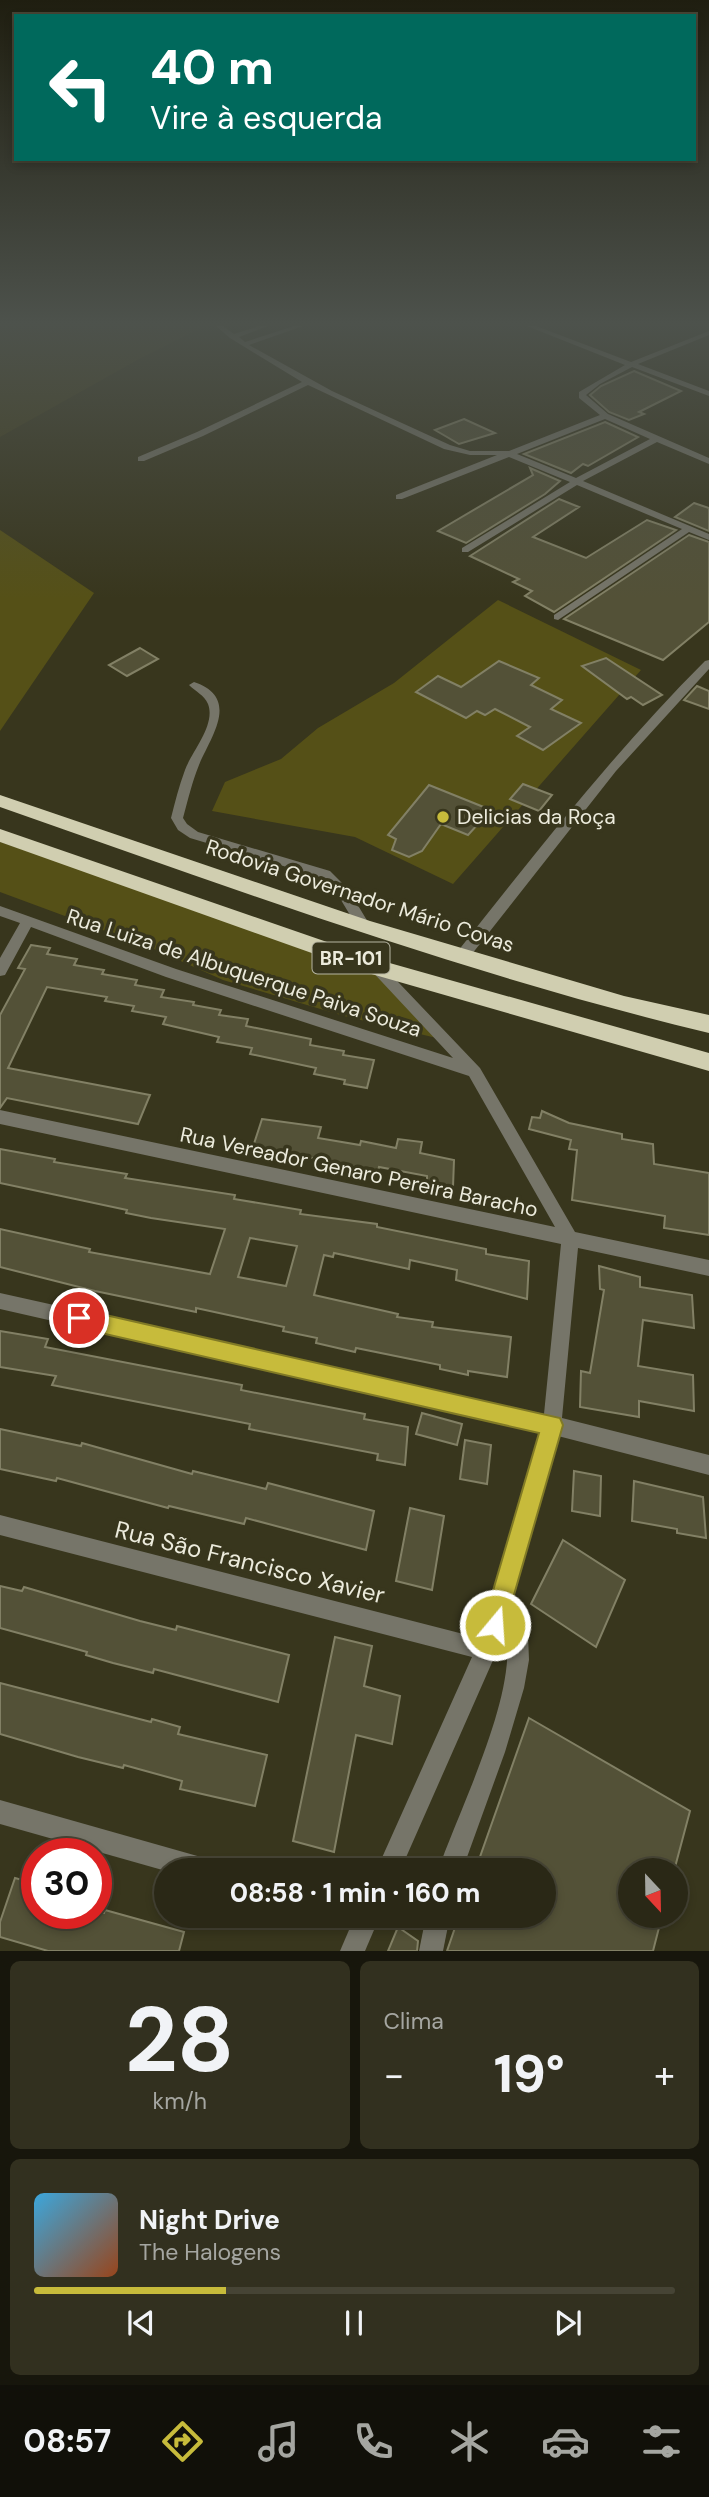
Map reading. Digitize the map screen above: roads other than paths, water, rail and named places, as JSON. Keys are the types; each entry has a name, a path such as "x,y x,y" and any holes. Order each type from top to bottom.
{"highway":[{"name":"Rodovia Governador Mário Covas","path":"0,802 364,927 624,1004 709,1024"},
{"name":"BR-101","path":"0,835 375,967 709,1062"}],"street":[{"path":"141,459 235,417"},
{"path":"385,417 457,451 508,453 709,537"},
{"path":"399,497 602,417"},
{"path":"607,417 709,461"},
{"path":"465,550 577,481 656,439"},
{"path":"558,617 689,528"},
{"path":"463,955 568,820 656,714 709,663"},
{"path":"194,685 207,692 214,702 214,718 208,738 198,753 188,780 177,818 183,827 194,835 325,874 343,892 364,927"},
{"name":"Rua Luiza de Albuquerque Paiva Souza","path":"0,911 171,973 475,1072"},
{"path":"0,971 27,922"},
{"path":"375,967 475,1072 570,1239 552,1425 503,1600 486,1650 394,1858"},
{"name":"Rua Vereador Genaro Pereira Baracho","path":"0,1117 709,1268"},
{"path":"0,1301 552,1425 709,1465"},
{"name":"Rua São Francisco Xavier","path":"0,1525 486,1650"},
{"path":"455,1858 511,1701 517,1663 517,1634 503,1600"},
{"path":"0,1812 162,1858"},
{"path":"352,1951 363,1928"},
{"path":"431,1951 436,1928"}],"place":[{"name":"Delicias da Roça","path":"443,817"}]}
